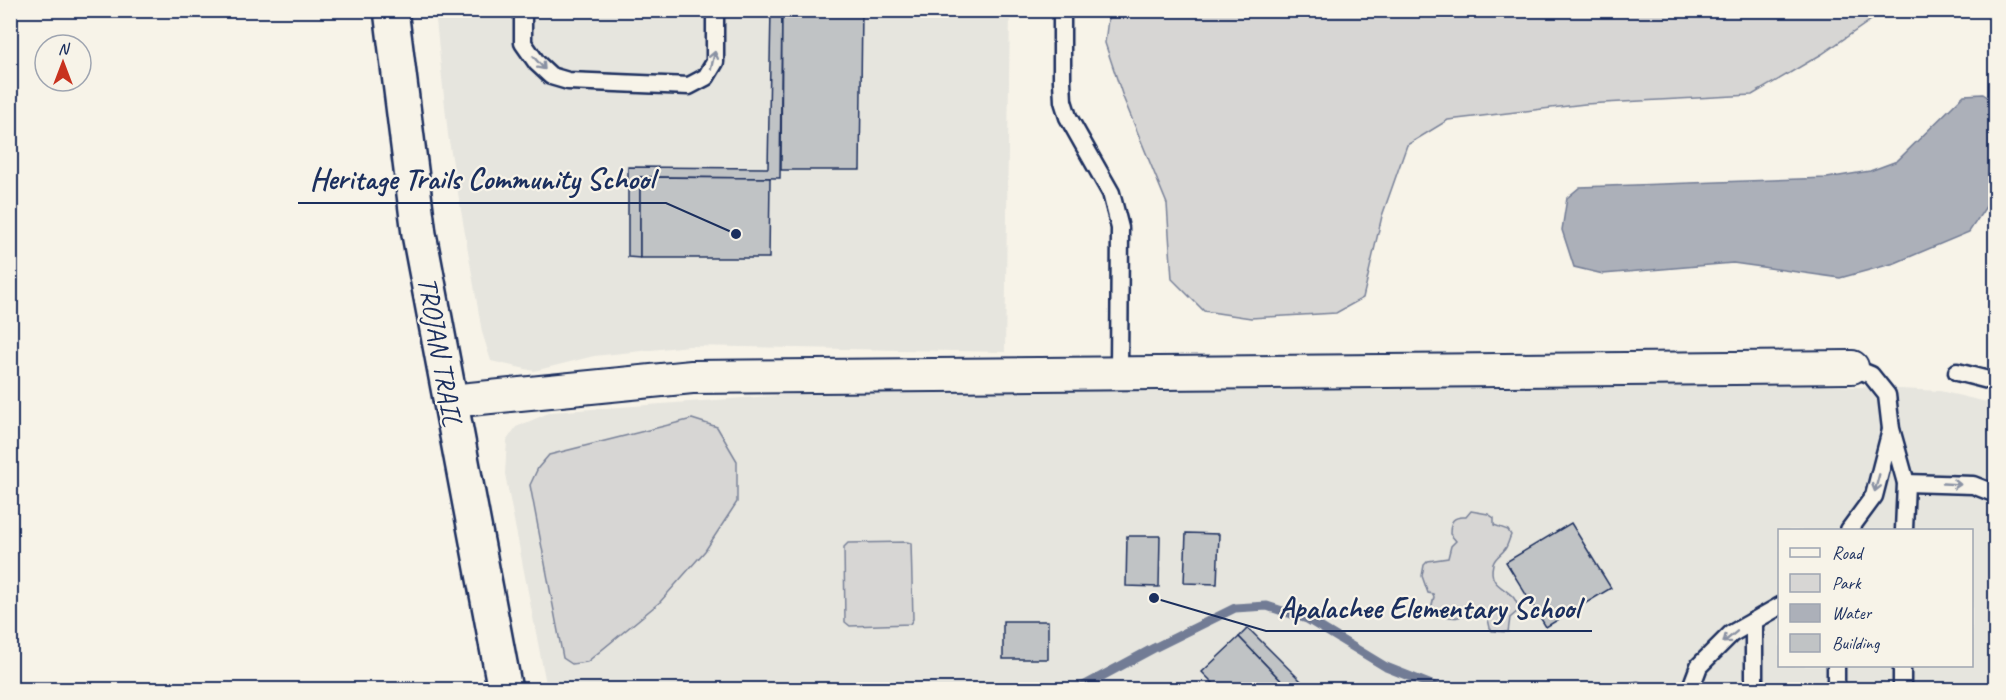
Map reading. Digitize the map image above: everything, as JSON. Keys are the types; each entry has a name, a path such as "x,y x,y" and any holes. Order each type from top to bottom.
{"street":[{"name":"TROJAN TRAIL","path":"391,10 419,234 505,690"},
{"path":"450,401 692,377 1852,367"}],"lane":[{"path":"523,10 523,43 537,63 551,76 568,81 688,86 706,77 715,62 715,10"},
{"path":"1062,10 1063,101 1068,117 1111,193 1120,228 1119,372"},
{"path":"1852,367 1871,375 1887,395 1891,429 1906,483 1905,529"},
{"path":"1957,372 1995,382"},
{"path":"1849,529 1874,496 1891,429"},
{"path":"1906,483 1973,485 1995,494"},
{"path":"1690,690 1699,666 1731,634 1778,607"},
{"path":"1754,621 1754,690"},
{"path":"1836,667 1836,690"},
{"path":"1902,667 1902,690"}],"shaded area":[{"path":"435,11 1010,11 1005,352 689,346 594,356 534,371 491,361 482,332 448,135"},
{"path":"1779,383 1940,391 1995,404 1995,689 547,689 505,474 507,440 516,427 551,412 895,387"}],"green space":[{"path":"1109,10 1884,11 1822,54 1752,95 1585,104 1448,120 1407,145 1382,216 1363,298 1336,313 1251,318 1204,311 1172,279 1167,204 1123,97 1105,43"},
{"path":"692,419 717,427 737,461 737,502 705,551 660,602 587,662 572,664 563,658 530,485 538,468 549,455"},
{"path":"1471,511 1488,514 1494,518 1494,525 1508,530 1511,535 1506,547 1493,564 1492,573 1498,585 1517,603 1518,611 1510,618 1508,632 1492,631 1488,619 1476,612 1452,617 1431,609 1434,597 1433,594 1428,593 1422,576 1424,565 1428,561 1448,558 1451,546 1456,541 1450,534 1452,523 1458,517 1466,517"},
{"path":"848,543 911,543 913,619 910,624 850,626 845,622 844,547"}],"water":[{"path":"1983,94 1995,102 1995,193 1969,232 1895,263 1840,278 1733,263 1603,274 1574,267 1562,230 1567,198 1580,187 1827,178 1870,171 1897,161 1964,95"}],"building":[{"path":"771,10 782,10 780,178 640,177 640,258 628,257 628,167 768,168"},
{"path":"782,10 862,10 860,170 781,170"},
{"path":"640,177 770,178 769,258 640,258"},
{"path":"1571,523 1611,588 1546,627 1506,562"},
{"path":"1186,533 1219,534 1217,584 1184,583"},
{"path":"1127,536 1160,536 1159,587 1126,586"},
{"path":"1003,621 1048,621 1048,659 1003,659"},
{"path":"1248,628 1310,690 1290,690 1239,637"},
{"path":"1239,637 1290,690 1220,690 1202,672"}],"waterway":[{"path":"1076,690 1235,608 1267,606 1307,619 1386,667 1444,690"},
{"path":"1615,690 1638,685"}],"place":[{"name":"Heritage Trails Community School","path":"736,234"},
{"name":"Apalachee Elementary School","path":"1154,598"}]}
